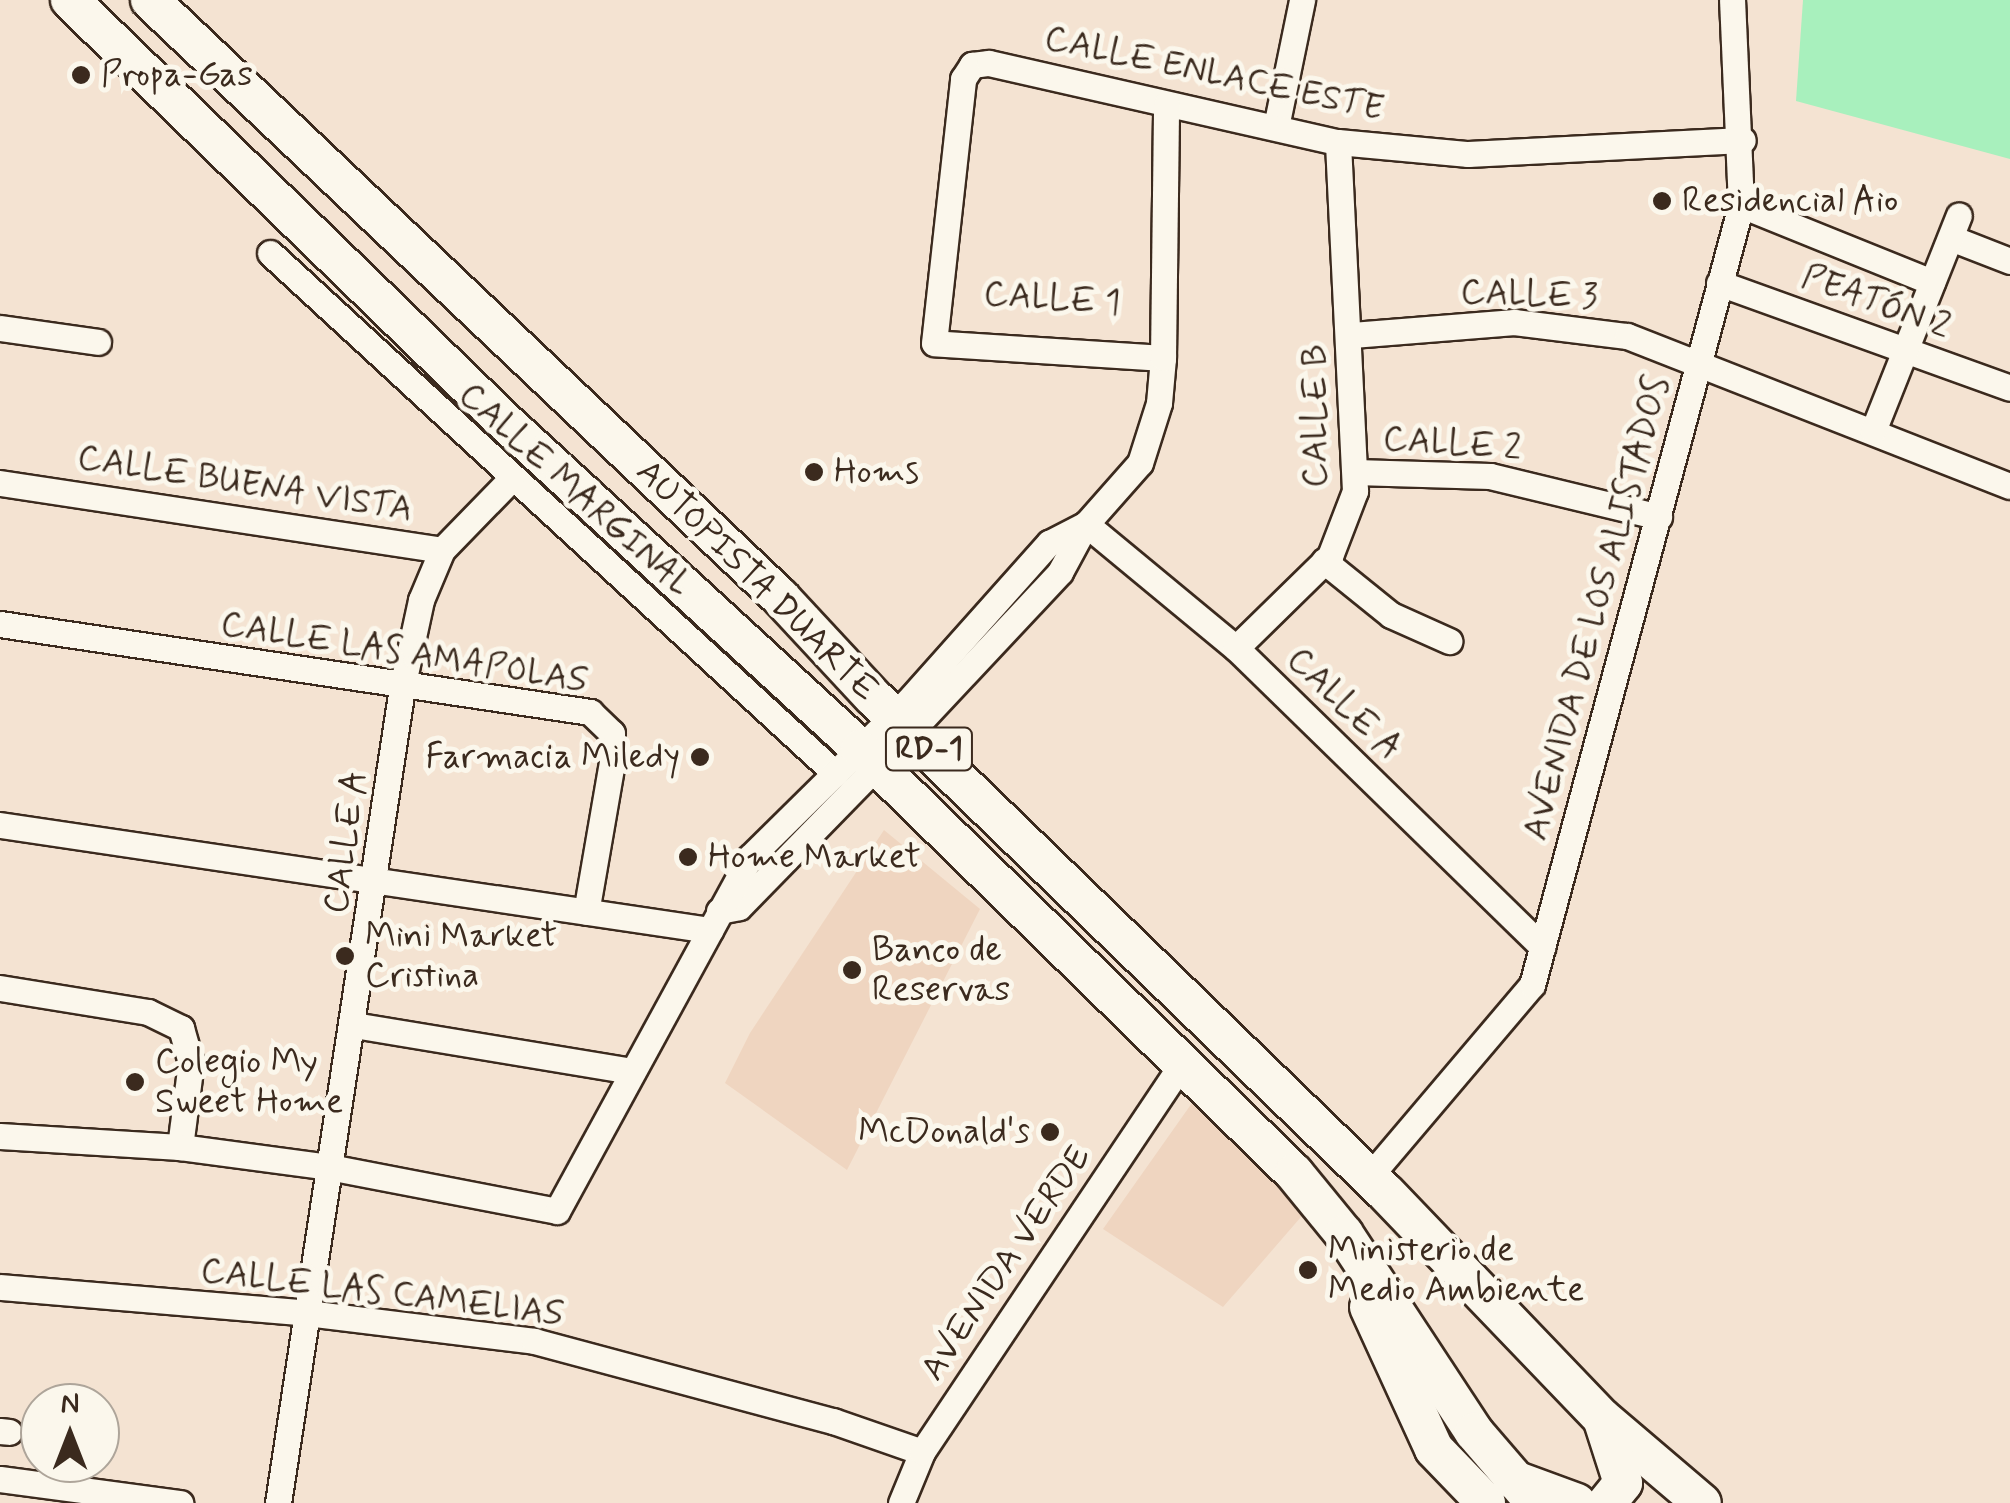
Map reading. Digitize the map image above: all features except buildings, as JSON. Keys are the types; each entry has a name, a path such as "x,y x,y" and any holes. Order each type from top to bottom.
{"highway":[{"name":"AUTOPISTA DUARTE","path":"70,0 857,763 1294,1173 1344,1234 1510,1495"},
{"name":"AUTOPISTA DUARTE","path":"150,0 781,598 902,724 1370,1177 1602,1418 1702,1503"},
{"path":"1602,1418 1623,1483 1607,1503"},
{"path":"1510,1495 1577,1503"}],"street":[{"path":"1276,126 1302,0"},
{"name":"AVENIDA DE LOS ALISTADOS","path":"1370,1177 1532,985 1741,205 1743,140 1732,0"},
{"name":"CALLE ENLACE ESTE","path":"935,334 963,79 972,65 1338,142 1468,154 1743,140"},
{"path":"0,1136 180,1147 329,1168 558,1212 750,858 902,724 1060,572 1086,524 1150,444 1163,350 1166,104"},
{"name":"CALLE B","path":"1236,648 1324,562 1346,524 1356,472 1352,335 1338,142"},
{"path":"1741,205 1932,282"},
{"path":"1873,431 1955,227 2010,261"},
{"name":"CALLE MARGINAL","path":"270,254 510,480 857,763"},
{"name":"PEATÓN 2","path":"1719,283 2010,388"},
{"name":"CALLE 3","path":"1352,335 1552,325 1626,336 1700,360 2010,486"},
{"path":"0,328 98,342"},
{"name":"CALLE 1","path":"935,334 1163,350"},
{"name":"CALLE 2","path":"1356,472 1490,476 1659,516"},
{"name":"CALLE BUENA VISTA","path":"0,483 442,550 510,480"},
{"name":"CALLE A","path":"1086,524 1236,648 1542,947"},
{"name":"CALLE A","path":"278,1503 378,880 402,688 421,600 442,550"},
{"path":"1324,562 1391,615 1450,641"},
{"name":"CALLE LAS AMAPOLAS","path":"0,624 402,688 590,712 612,733 586,912"},
{"path":"0,825 586,912 714,920 740,907 857,763"},
{"path":"0,988 148,1012 181,1028 191,1062 180,1147"},
{"path":"354,1025 632,1071"},
{"name":"AVENIDA VERDE","path":"901,1503 922,1452 1180,1066"},
{"name":"CALLE LAS CAMELIAS","path":"0,1287 307,1312 534,1341 834,1422 922,1452"},
{"path":"0,1479 180,1503"}],"shaded area":[{"path":"884,830 980,909 847,1170 725,1083 750,1033"},
{"path":"1192,1103 1307,1210 1223,1307 1103,1229"}],"green space":[{"path":"1803,0 2010,0 2010,159 1796,101"}],"place":[{"name":"Propa-Gas","path":"81,75"},
{"name":"Residencial Aio","path":"1662,201"},
{"name":"Homs","path":"814,472"},
{"name":"Farmacia Miledy","path":"700,757"},
{"name":"Home Market","path":"688,857"},
{"name":"Mini Market Cristina","path":"345,956"},
{"name":"Banco de Reservas","path":"852,970"},
{"name":"Colegio My Sweet Home","path":"135,1082"},
{"name":"McDonald's","path":"1050,1132"},
{"name":"Ministerio de Medio Ambiente","path":"1308,1270"}]}
